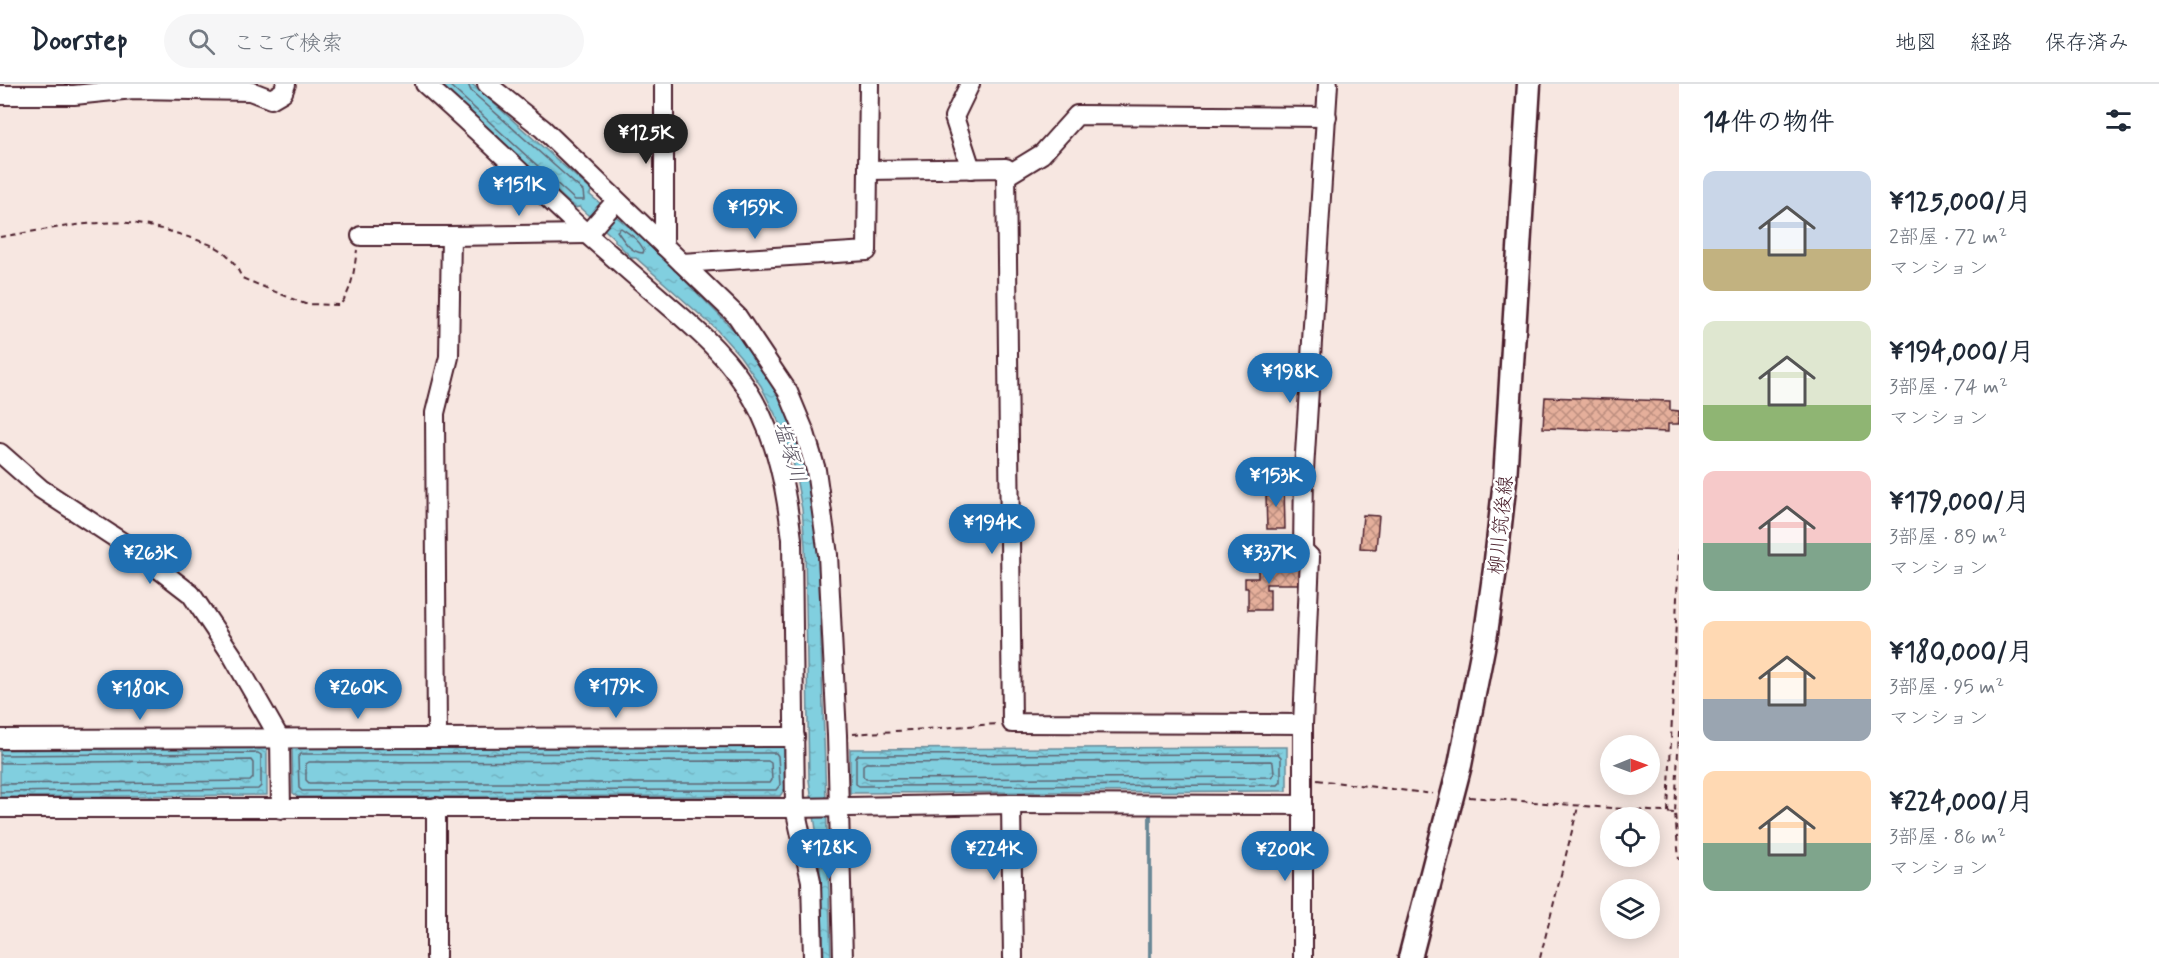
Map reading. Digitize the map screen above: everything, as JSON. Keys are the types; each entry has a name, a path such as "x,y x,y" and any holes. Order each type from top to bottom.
{"main road":[{"name":"柳川筑後線","path":"1410,958 1460,765 1486,633 1504,491 1530,84"}],"street":[{"path":"0,95 74,95 133,89 250,92 271,99 283,92 286,84"},
{"path":"425,84 709,341 730,363 754,400 773,442 786,494 792,539 795,808 811,881 813,958"},
{"path":"487,84 543,129 737,316 788,392 805,433 816,470 828,555 837,735 843,958"},
{"path":"664,84 664,246"},
{"path":"682,263 867,252 869,84"},
{"path":"970,84 954,117 971,169"},
{"path":"1304,958 1302,778 1310,557 1303,550 1304,470 1329,84"},
{"path":"1006,176 1042,154 1077,115 1327,117"},
{"path":"869,170 1006,168 1012,723 1303,724"},
{"path":"361,236 451,236 590,231 616,201"},
{"path":"437,737 435,413 449,357 451,236"},
{"path":"0,453 41,489 134,550 191,594 232,655 280,739 281,809"},
{"path":"0,739 795,737"},
{"path":"0,808 839,808 1011,804 1303,805"},
{"path":"1011,804 1013,958"},
{"path":"436,807 436,958"}],"path":[{"path":"0,237 87,225 127,223 165,229 212,245 233,259 242,278 305,304 340,305 347,296 354,274 361,236"},
{"path":"1668,812 1679,549"},
{"path":"837,735 1012,723"},
{"path":"1679,730 1675,813 1679,860"},
{"path":"1302,778 1451,796 1675,813"},
{"path":"1540,958 1578,806"}],"water":[{"name":"塩塚川","path":"439,84 472,84 591,190 590,195 628,226 630,225 727,323 754,354 778,391 801,441 817,517 831,958 824,958 819,851 809,780 805,546 802,509 792,456 777,418 761,386 740,356 716,329 636,258 632,258 615,239 579,207 575,208"},
{"path":"267,747 267,795 0,797 0,750"},
{"path":"784,747 786,787 780,796 298,797 293,793 292,748"},
{"path":"1287,747 1287,791 850,793 850,749"}],"building":[{"path":"1545,397 1670,401 1670,410 1679,411 1679,424 1668,424 1668,432 1543,428"},
{"path":"1271,485 1284,485 1285,529 1267,529 1266,496 1271,496"},
{"path":"1363,515 1379,516 1376,549 1360,548"},
{"path":"1301,568 1302,584 1266,584 1266,589 1270,589 1270,610 1248,610 1248,588 1245,588 1245,578 1258,578 1258,569"}],"waterway":[{"path":"1150,809 1150,958"}]}
